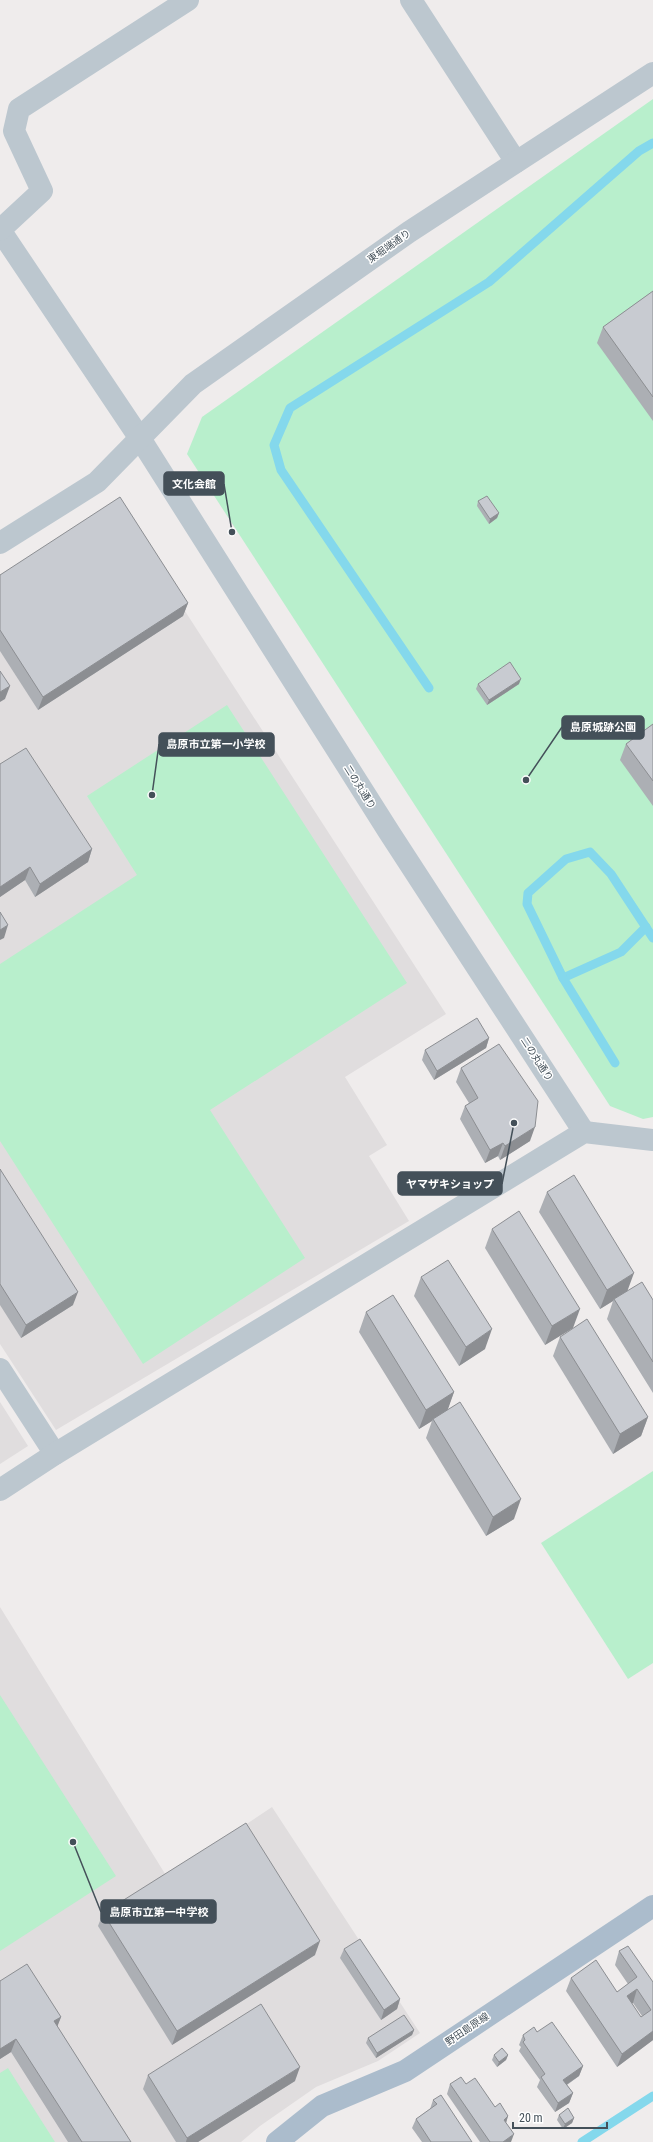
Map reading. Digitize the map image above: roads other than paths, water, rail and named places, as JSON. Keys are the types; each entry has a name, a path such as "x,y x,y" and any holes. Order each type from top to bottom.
{"main road":[{"name":"野田島原線","path":"277,2142 322,2106 404,2071 653,1906"}],"street":[{"path":"0,230 42,191 14,131 20,109 188,0"},
{"path":"411,0 516,162"},
{"name":"東堀端通り","path":"0,543 97,482 141,440 194,384 409,232 653,73"},
{"name":"二の丸通り","path":"0,230 141,440 389,832 584,1132"},
{"path":"0,1490 55,1454 584,1132 653,1140"},
{"path":"0,1369 55,1454"}],"waterway":[{"path":"429,688 281,470 274,445 290,408 489,282 639,151 653,143"},
{"path":"615,1063 563,978 527,904 528,893 566,859 590,852 611,874 653,938"},
{"path":"563,978 621,952 646,927"},
{"path":"582,2142 653,2096"}],"place":[{"name":"文化会館","path":"232,532"},
{"name":"島原城跡公園","path":"526,780"},
{"name":"島原市立第一小学校","path":"152,795"},
{"name":"ヤマザキショップ","path":"514,1123"},
{"name":"島原市立第一中学校","path":"73,1842"}]}
